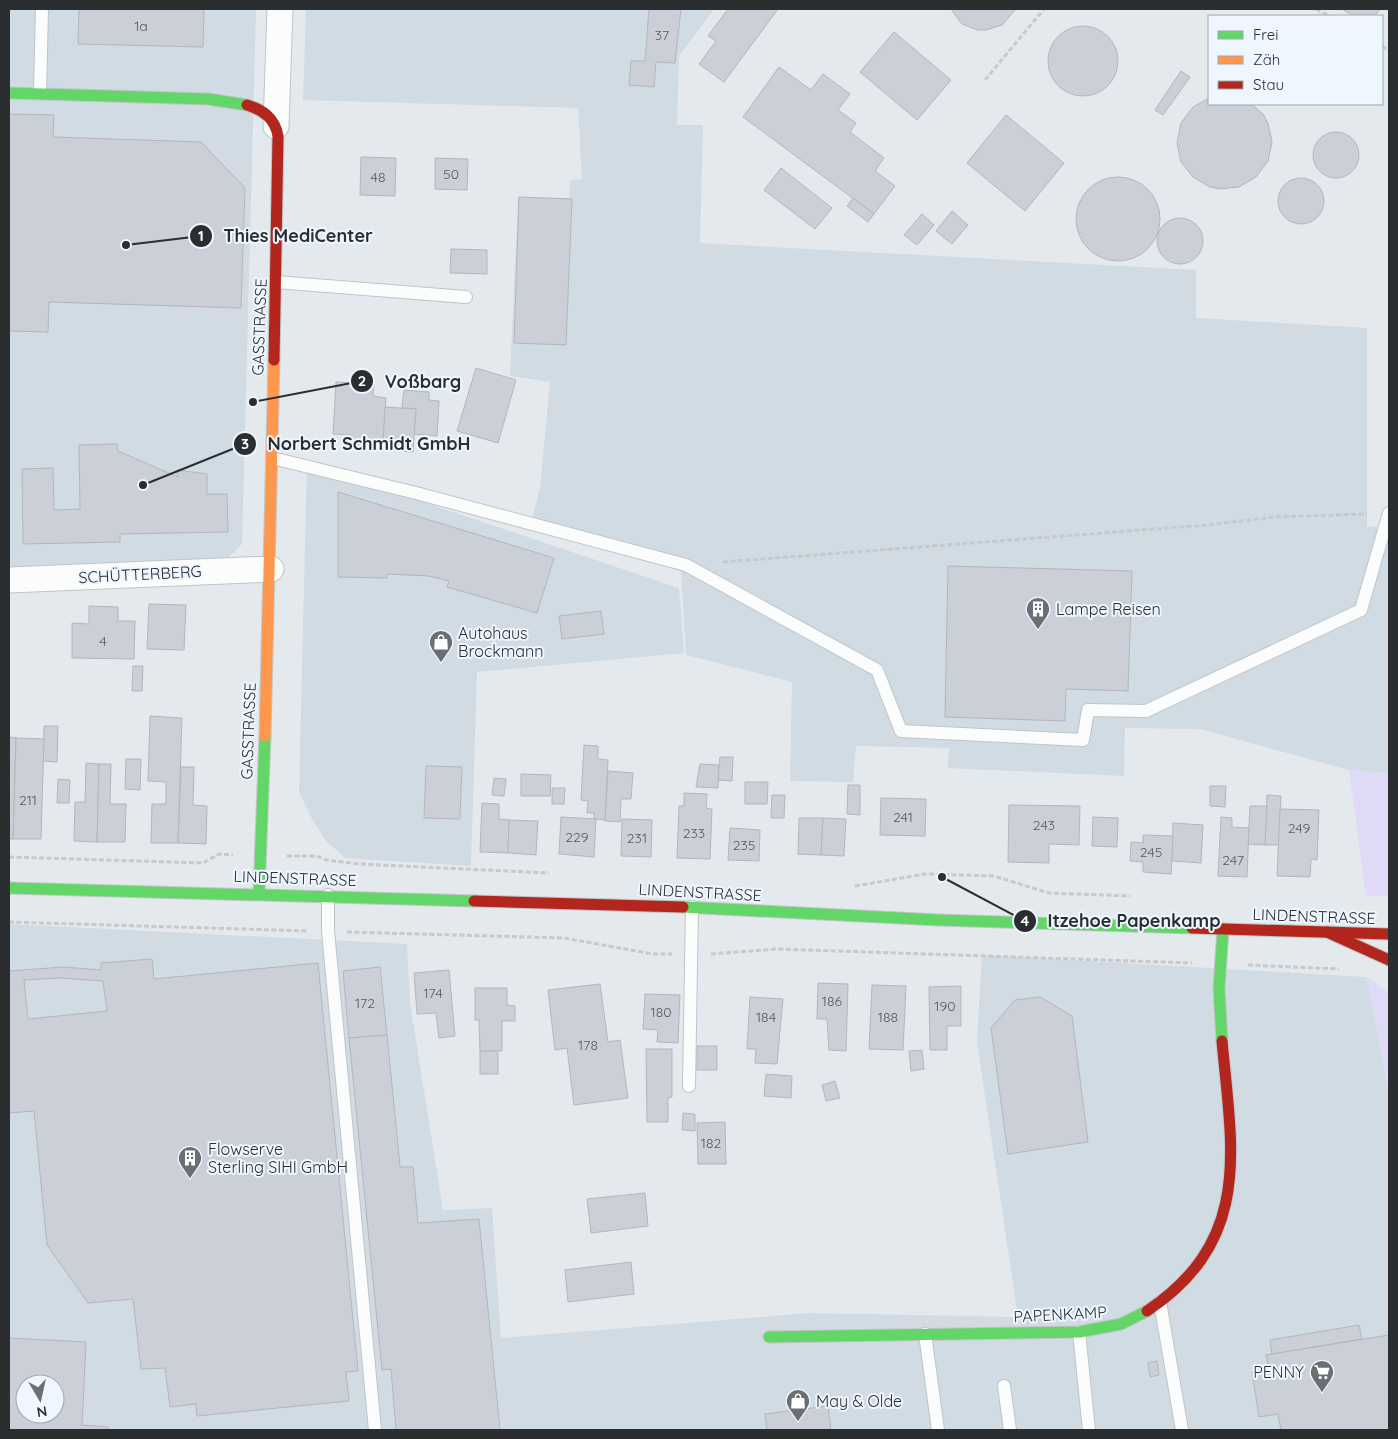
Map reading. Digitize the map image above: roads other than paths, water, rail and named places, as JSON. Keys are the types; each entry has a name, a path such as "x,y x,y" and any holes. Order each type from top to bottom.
{"main road":[{"path":"9,93 178,96 233,102 262,111 276,126"},
{"name":"GASSTRASSE","path":"259,893 271,568 278,138 276,126"},
{"name":"LINDENSTRASSE","path":"9,888 328,895 692,908 938,920 1389,934"},
{"name":"PAPENKAMP","path":"769,1337 1079,1332 1116,1327 1146,1312 1160,1302 1192,1271 1205,1254 1222,1221 1231,1190 1232,1152 1219,995 1223,930"},
{"path":"1326,932 1389,960"}],"street":[{"path":"276,126 280,9"},
{"name":"SCHÜTTERBERG","path":"9,580 271,568"}],"lane":[{"path":"40,93 42,9"},
{"path":"276,282 466,297"},
{"path":"272,458 416,493 686,565 877,670 901,731 1084,740 1088,710 1146,711 1361,610 1389,513"},
{"path":"328,895 328,931 375,1430"},
{"path":"689,1086 692,908"},
{"path":"1160,1302 1182,1430"},
{"path":"1079,1332 1089,1430"},
{"path":"925,1334 938,1430"},
{"path":"1004,1386 1010,1430"}],"place":[{"name":"Thies MediCenter","path":"126,245"},
{"name":"Voßbarg","path":"253,402"},
{"name":"Norbert Schmidt GmbH","path":"143,485"},
{"name":"Lampe Reisen","path":"1038,630"},
{"name":"Autohaus Brockmann","path":"441,663"},
{"name":"Itzehoe Papenkamp","path":"942,877"},
{"name":"Flowserve Sterling SIHI GmbH","path":"190,1179"},
{"name":"PENNY","path":"1322,1393"},
{"name":"May & Olde","path":"798,1422"}]}
